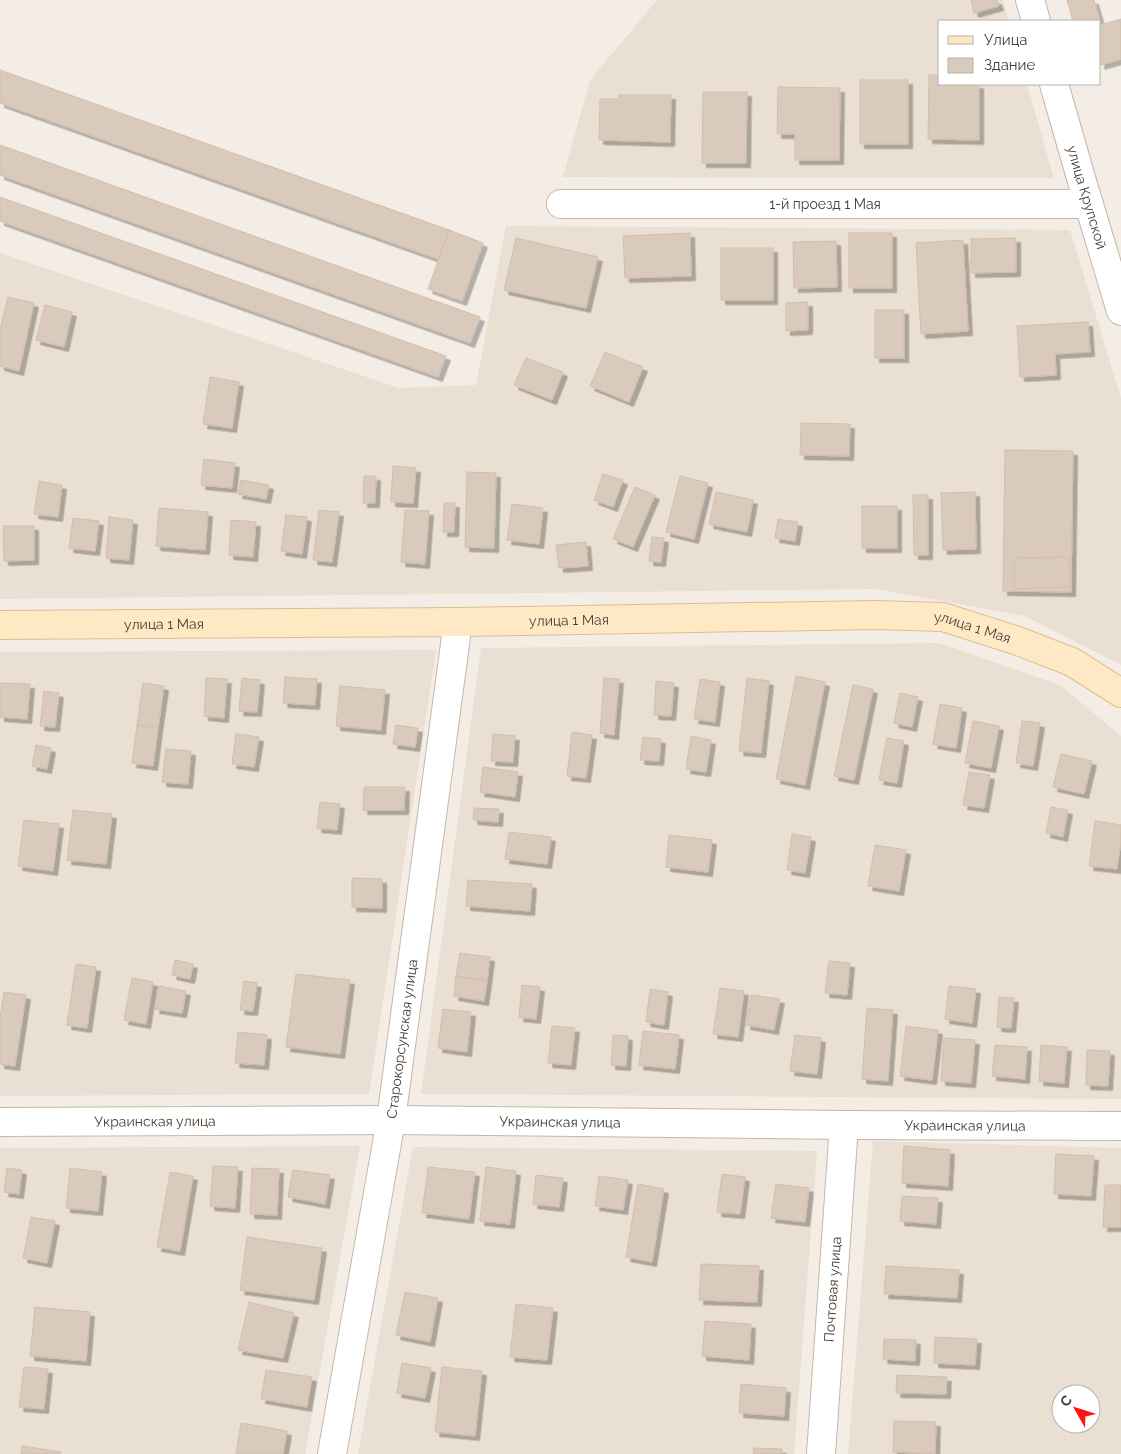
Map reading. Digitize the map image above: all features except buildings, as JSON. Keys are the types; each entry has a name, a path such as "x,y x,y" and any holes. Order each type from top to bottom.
{"street":[{"path":"1030,0 1036,20"},
{"name":"улица Крупской","path":"1054,85 1121,310"},
{"name":"1-й проезд 1 Мая","path":"561,204 1089,204"},
{"name":"улица 1 Мая","path":"0,625 458,622 874,615 943,617 1018,641 1072,662 1121,693"},
{"name":"Старокорсунская улица","path":"332,1454 391,1120 458,622"},
{"name":"Украинская улица","path":"0,1122 391,1120 1121,1126"},
{"name":"Почтовая улица","path":"820,1454 844,1125"}],"shaded area":[{"path":"657,0 1003,0 1009,20 938,20 938,85 1027,85 1054,178 563,177 590,80"},
{"path":"506,226 1070,230 1121,398 1121,665 1025,616 875,589 0,599 0,253 399,388 476,385"},
{"path":"939,643 1060,685 1121,736 1121,1099 421,1094 481,648"},
{"path":"436,650 369,1094 0,1096 0,652"},
{"path":"873,1141 1121,1148 1121,1454 848,1454"},
{"path":"360,1146 305,1454 0,1454 0,1148"},
{"path":"413,1147 817,1151 794,1454 358,1454"}]}
